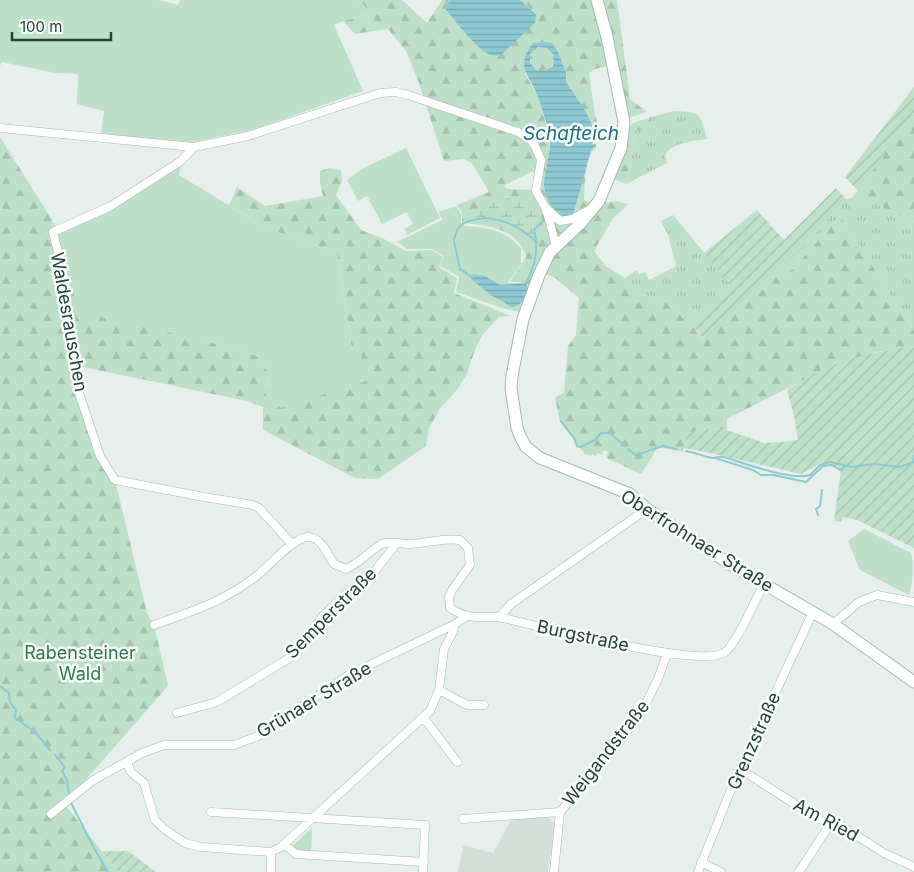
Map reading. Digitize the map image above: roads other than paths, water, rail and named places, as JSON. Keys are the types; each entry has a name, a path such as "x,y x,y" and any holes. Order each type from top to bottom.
{"main road":[{"name":"Oberfrohnaer Straße","path":"597,0 607,37 624,122 621,148 599,202 580,224 550,252 523,319 512,376 513,405 518,428 526,447 546,461 630,494 647,508 716,555 833,624 914,682"}],"street":[{"path":"0,128 194,147 248,136 380,93 396,92 518,132 529,138 541,160 536,192 545,207 556,246"},
{"name":"Waldesrauschen","path":"194,147 181,161 111,206 53,232 65,280 76,384 100,456 115,480 253,505 259,508 292,544"},
{"path":"545,207 560,221 567,221 594,207"},
{"path":"499,617 512,604 647,508"},
{"path":"154,625 221,600 259,574 292,544 306,537 314,538 320,542 334,564 346,569 354,566 382,544 390,542 408,544 448,539 460,540 468,548 470,565 452,590 449,597 450,608 467,616"},
{"name":"Semperstraße","path":"177,713 216,702 291,657 323,616 347,593 374,572 397,543"},
{"path":"667,654 711,656 723,654 730,648 736,638 764,584"},
{"path":"833,624 859,602 877,596 914,602"},
{"name":"Grenzstraße","path":"698,872 740,769 813,612"},
{"name":"Burgstraße","path":"467,616 499,617 667,654"},
{"name":"Grünaer Straße","path":"51,814 92,781 142,753 164,745 234,745 258,736 346,676 455,624 467,616"},
{"path":"127,763 131,772 144,784 155,820 164,829 185,843 201,847 271,852 285,844 430,711 439,690 444,649 455,624"},
{"name":"Weigandstraße","path":"554,872 560,812 617,745 641,713 658,679 667,654"},
{"path":"439,690 467,705 484,705"},
{"path":"424,718 457,762"},
{"name":"Am Ried","path":"740,769 815,817 830,824 837,823 884,853 914,867"},
{"path":"211,812 425,825 423,872"},
{"path":"463,819 560,812"},
{"path":"799,872 830,824"},
{"path":"285,844 296,854 424,862"},
{"path":"271,852 271,872"},
{"path":"702,862 721,872"}],"water":[{"path":"451,0 520,0 536,14 535,23 503,53 491,55 473,42 445,8"},
{"name":"Schafteich","path":"533,43 552,43 566,72 566,82 583,107 595,135 592,144 595,146 591,151 571,217 556,211 546,196 544,178 550,145 549,132 537,95 524,64","holes":["538,47 547,48 554,55 553,66 545,71 536,70 530,63 530,54"]},
{"path":"473,274 485,276 500,285 526,283 528,288 524,299 517,306 510,307 492,296 471,279"}],"waterway":[{"path":"446,0 449,3"},
{"path":"454,239 457,230 462,224 488,218 506,222 537,242"},
{"path":"526,283 535,257 534,230 544,220"},
{"path":"454,241 460,269 472,277"},
{"path":"561,421 574,438 577,446 581,447 595,440 601,433 610,433 625,446"},
{"path":"628,449 636,455 663,446 676,449"},
{"path":"686,451 712,458 724,457 791,476 810,475 820,465 830,462 852,467 874,464 900,467 913,462 914,456"},
{"path":"715,458 753,470 761,475 773,475 806,482 823,466 832,465 840,470 845,466"},
{"path":"818,515 816,509 820,506 822,490"},
{"path":"0,686 9,693 10,702 16,710 15,718 35,732 50,750"},
{"path":"55,755 65,767 62,771 67,780 69,796"},
{"path":"70,801 108,872"}],"park label":[{"name":"Rabensteiner Wald","path":"80,663"}]}
